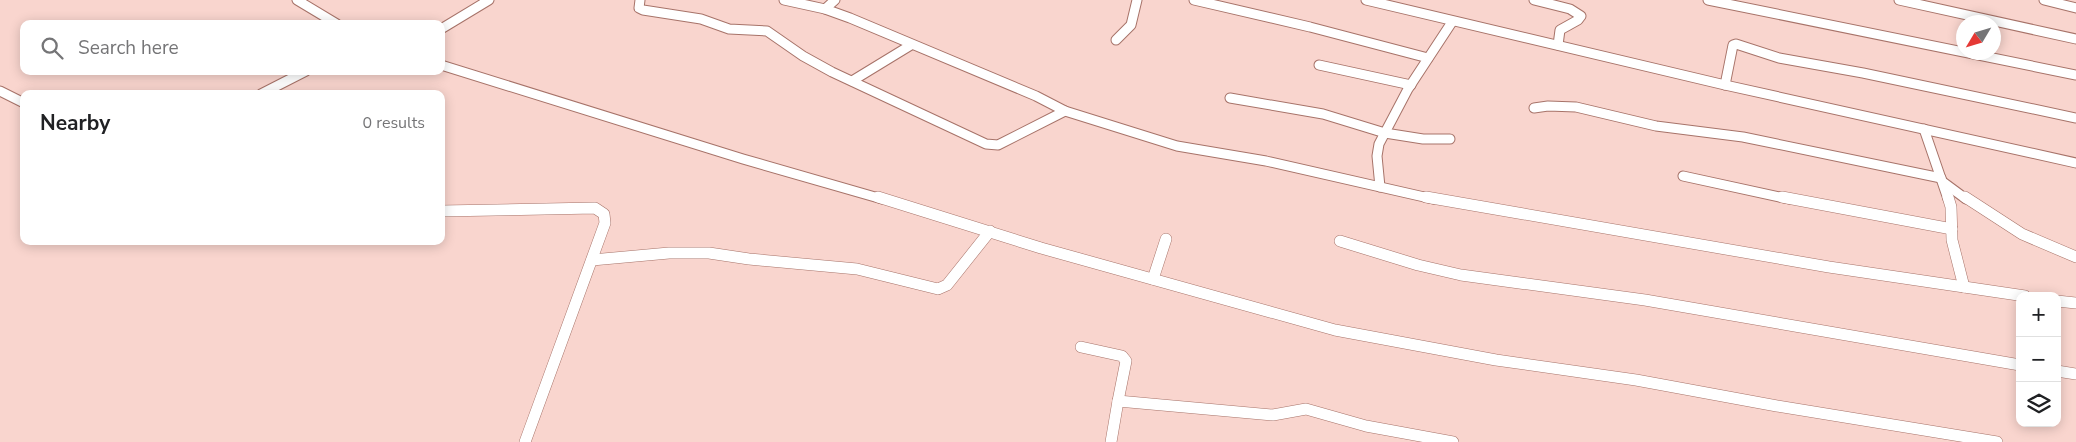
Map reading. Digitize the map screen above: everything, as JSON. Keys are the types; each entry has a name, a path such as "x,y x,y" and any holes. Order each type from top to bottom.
{"street":[{"path":"297,0 331,20"},
{"path":"445,27 489,0"},
{"path":"640,0 639,8 643,10 701,19 729,29 755,29 767,32 803,56 852,81 992,146 998,145 1065,111"},
{"path":"784,0 825,9 1036,96 1065,111 1089,120 1118,126 1162,142 1266,161 1380,187 1644,236 1829,267 2016,295"},
{"path":"825,9 835,0"},
{"path":"1116,40 1130,25 1137,0"},
{"path":"1194,0 1310,27 1428,58"},
{"path":"1366,0 1452,22 2076,163"},
{"path":"1534,0 1570,9 1581,16 1578,20 1560,30 1558,45"},
{"path":"1708,0 2076,74"},
{"path":"1899,0 2076,38"},
{"path":"2044,0 2076,8"},
{"path":"1380,187 1377,150 1411,85 1452,22"},
{"path":"1726,84 1733,45 1736,44 1780,58 1873,75 2076,118"},
{"path":"852,81 911,45"},
{"path":"1319,65 1411,85"},
{"path":"445,66 1041,248 1299,321 1384,340 1496,360 1627,378 1777,406 1997,442"},
{"path":"269,90 298,75"},
{"path":"0,91 20,101"},
{"path":"1230,98 1323,114 1385,133 1422,139 1450,139"},
{"path":"1534,108 1548,105 1583,108 1642,122 1716,136 1743,137 1942,180 2000,223 2051,248 2076,257"},
{"path":"1924,129 1951,207 1952,240 1964,287"},
{"path":"1683,176 1780,197 1952,228"},
{"path":"445,211 595,208 604,214 606,224 525,442"},
{"path":"592,260 669,253 709,253 749,260 857,269 938,289 947,285 990,231"},
{"path":"1153,280 1166,238"},
{"path":"1340,241 1418,265 1461,275 1628,297 2016,364"},
{"path":"2061,301 2076,303"},
{"path":"1081,347 1122,356 1126,364 1111,442"},
{"path":"2061,372 2076,374"},
{"path":"1118,401 1273,415 1306,409 1366,426 1453,442"}]}
